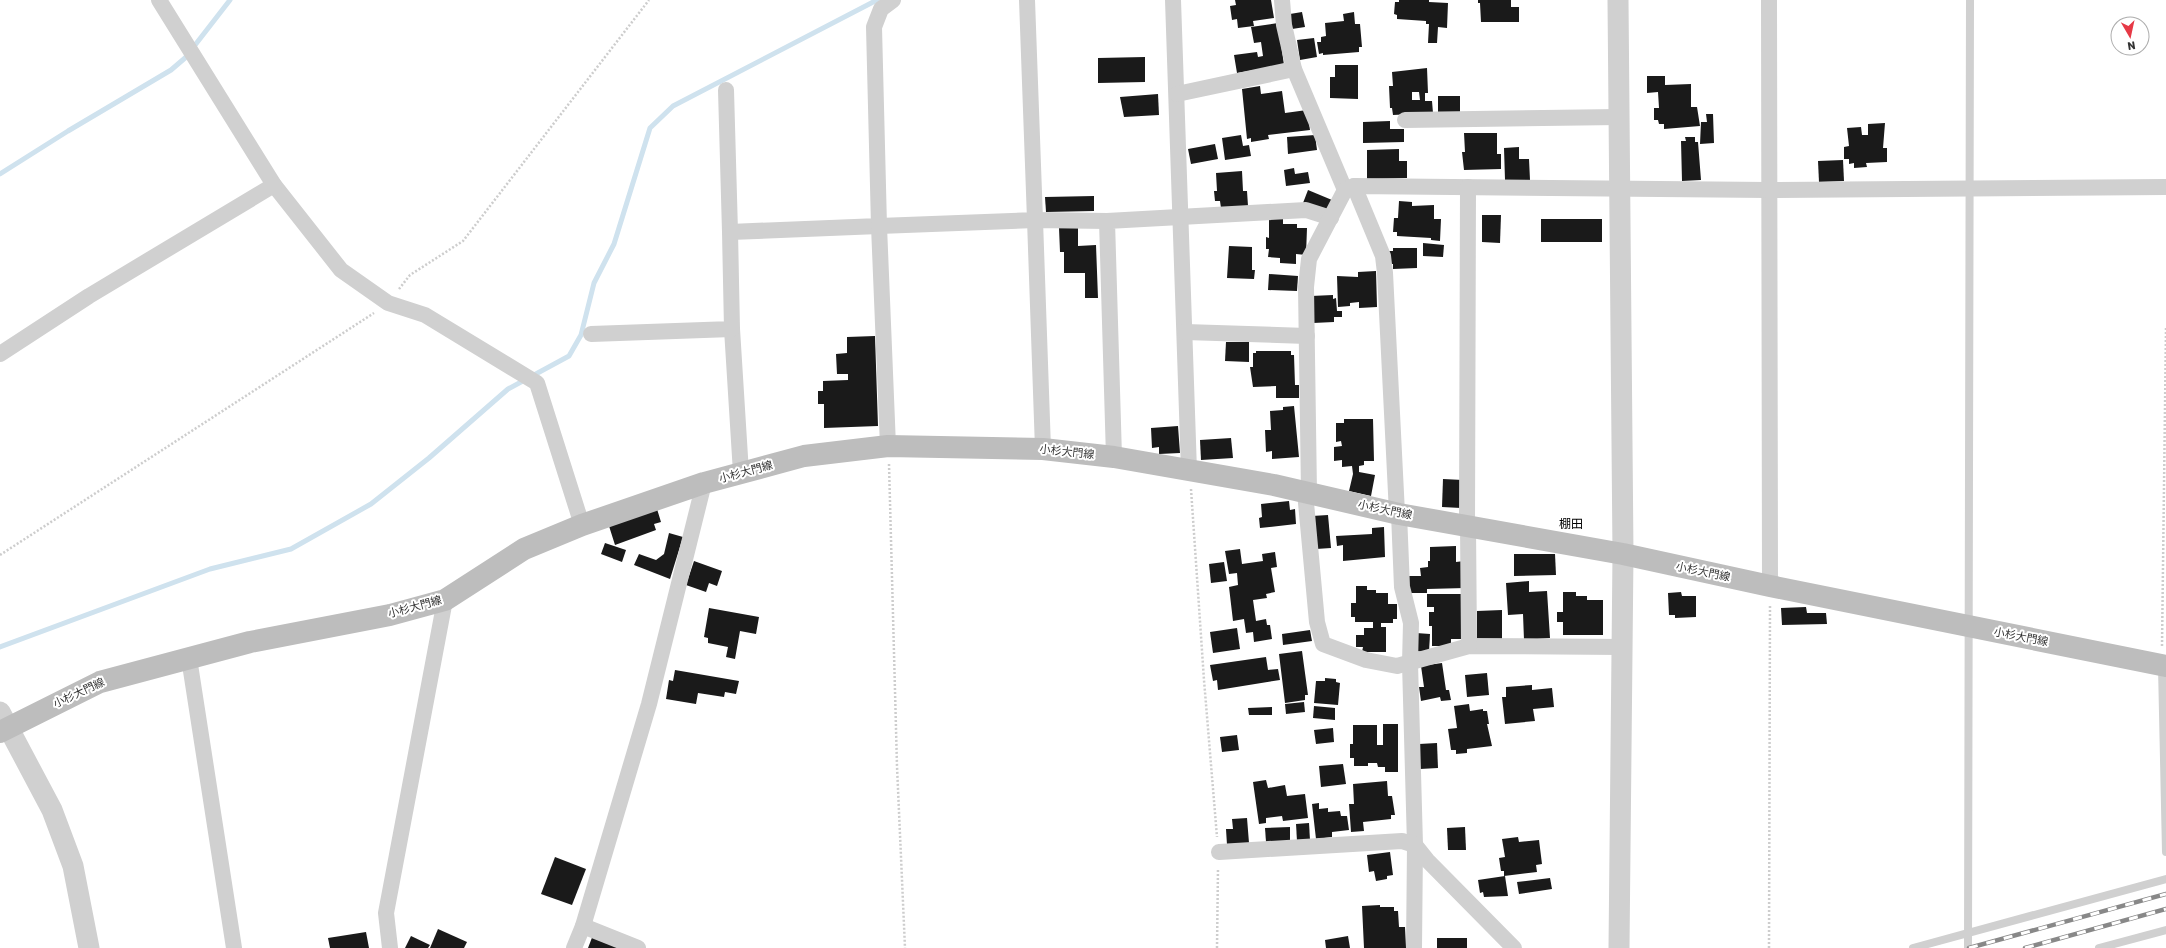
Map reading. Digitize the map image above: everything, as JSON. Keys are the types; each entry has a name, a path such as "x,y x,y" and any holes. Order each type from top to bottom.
{"main road":[{"name":"小杉大門線","path":"3,724 100,682 250,642 390,615 445,600 524,549 582,525 704,483 804,456 888,446 1043,449 1114,458 1307,492 1398,514 1623,554 1770,586 2164,665"}],"street":[{"path":"159,0 274,185 341,270 388,303 425,315 537,383 582,525"},
{"path":"888,446 879,226 874,27 880,9 893,0"},
{"path":"1027,0 1043,449"},
{"path":"1173,0 1182,218 1189,471"},
{"path":"1282,0 1284,25 1294,69 1383,256 1386,273 1402,588 1411,623 1410,663 1415,845 1414,948"},
{"path":"1618,0 1623,554 1619,948"},
{"path":"1769,0 1768,190 1770,586"},
{"path":"1177,94 1294,69"},
{"path":"726,90 732,328 741,473"},
{"path":"1405,120 1619,117"},
{"path":"0,354 89,296 274,185"},
{"path":"1350,188 1468,187 1768,190 2166,187"},
{"path":"1468,187 1467,526 1469,646"},
{"path":"1350,188 1331,218 1310,259 1306,287 1307,492 1317,622 1323,644 1366,660 1397,666 1469,646 1622,647"},
{"path":"730,232 1035,220 1107,221 1306,210 1331,218"},
{"path":"1107,221 1114,458"},
{"path":"590,334 732,328"},
{"path":"1185,332 1307,336"},
{"path":"574,948 583,926 649,704 704,483"},
{"path":"390,948 386,913 445,600"},
{"path":"189,658 234,948"},
{"path":"3,724 52,810 74,866 89,948"},
{"path":"1219,852 1402,841 1415,845 1427,860 1514,948"},
{"path":"583,926 638,948"}],"lane":[{"path":"1968,948 1970,626 1970,0"},
{"path":"2164,665 2166,852"},
{"path":"1912,948 2166,879"},
{"path":"2099,948 2166,930"}],"path":[{"path":"0,555 388,303 410,275 463,241 649,0"},
{"path":"2164,665 2166,328"},
{"path":"888,446 897,766 906,948"},
{"path":"1189,471 1204,680 1219,852 1217,948"},
{"path":"1769,948 1770,586"}],"building":[{"path":"1235,0 1271,0 1274,18 1253,21 1254,26 1238,28 1237,19 1232,20 1230,6 1236,5"},
{"path":"1399,0 1429,0 1429,2 1448,3 1447,28 1438,27 1437,43 1428,43 1429,24 1426,24 1426,21 1397,19 1397,15 1394,14 1395,2 1399,2"},
{"path":"1478,0 1511,0 1511,7 1519,7 1519,22 1481,22 1480,3 1478,3"},
{"path":"1302,12 1305,27 1292,29 1290,14"},
{"path":"1354,12 1355,24 1360,24 1362,47 1359,47 1359,52 1319,54 1317,42 1321,42 1321,37 1326,36 1325,23 1344,21 1343,14"},
{"path":"1278,23 1284,65 1237,73 1234,55 1257,52 1258,57 1263,56 1261,42 1254,43 1251,27"},
{"path":"1314,38 1317,57 1300,60 1297,40"},
{"path":"1145,57 1145,82 1098,83 1098,58"},
{"path":"1335,65 1358,65 1358,99 1330,98 1330,77 1335,77"},
{"path":"1427,68 1428,93 1425,93 1425,101 1432,101 1433,113 1393,115 1392,108 1390,108 1389,86 1393,86 1392,72","holes":["1412,92 1419,92 1420,100 1412,100"]},
{"path":"1647,76 1665,76 1665,85 1691,84 1691,107 1697,107 1700,126 1664,129 1664,124 1659,124 1658,120 1654,120 1654,108 1659,108 1658,92 1647,93"},
{"path":"1260,86 1261,94 1282,91 1285,113 1307,110 1310,130 1268,135 1269,139 1251,142 1251,138 1247,139 1242,89"},
{"path":"1158,94 1159,115 1124,117 1120,97"},
{"path":"1438,96 1460,96 1460,112 1438,112"},
{"path":"1706,114 1713,114 1714,143 1700,144 1701,122 1707,122"},
{"path":"1390,121 1390,129 1404,129 1404,142 1363,143 1363,122"},
{"path":"1885,123 1883,148 1887,148 1887,162 1866,163 1867,167 1854,168 1854,163 1849,164 1849,159 1844,159 1844,147 1849,146 1847,128 1861,127 1862,135 1868,135 1868,124"},
{"path":"1464,133 1497,133 1497,154 1501,154 1501,169 1464,170 1462,152 1465,152"},
{"path":"1241,135 1243,146 1249,145 1251,156 1225,160 1222,138"},
{"path":"1315,135 1317,150 1288,154 1287,137"},
{"path":"1685,137 1695,137 1695,142 1698,142 1701,180 1682,181 1681,141 1686,141"},
{"path":"1215,144 1218,159 1191,164 1188,149"},
{"path":"1519,147 1519,159 1529,159 1530,180 1505,180 1504,148"},
{"path":"1399,149 1399,161 1407,161 1407,178 1367,179 1367,150"},
{"path":"1843,160 1844,181 1819,182 1818,161"},
{"path":"1294,168 1295,174 1308,172 1310,183 1286,186 1284,170"},
{"path":"1242,171 1243,191 1247,191 1248,206 1221,208 1220,201 1215,201 1214,191 1217,191 1216,173"},
{"path":"1308,190 1332,200 1327,213 1303,203"},
{"path":"1094,196 1094,211 1046,212 1045,197"},
{"path":"1399,201 1412,202 1412,206 1434,205 1434,219 1441,219 1440,241 1431,240 1431,238 1397,236 1397,232 1393,232 1394,218 1398,218"},
{"path":"1482,215 1501,215 1500,243 1482,242"},
{"path":"1269,218 1283,219 1283,224 1297,224 1297,228 1307,228 1306,255 1296,254 1296,264 1280,263 1280,258 1268,257 1269,249 1266,249 1266,237 1269,238"},
{"path":"1541,219 1602,219 1602,242 1541,242"},
{"path":"1078,227 1078,246 1096,245 1098,298 1085,298 1085,273 1064,273 1064,252 1060,252 1059,228"},
{"path":"1423,243 1444,245 1443,257 1423,256"},
{"path":"1229,246 1252,247 1252,270 1255,270 1254,279 1227,278"},
{"path":"1393,248 1417,248 1417,268 1393,269 1393,264 1388,264 1388,251 1393,251"},
{"path":"1376,271 1377,307 1359,308 1359,302 1350,303 1350,306 1338,307 1337,276 1358,277 1358,272"},
{"path":"1269,274 1298,276 1297,291 1268,290"},
{"path":"1333,295 1333,299 1336,298 1337,311 1342,311 1342,317 1334,317 1334,322 1313,323 1311,296"},
{"path":"875,336 878,426 824,428 824,404 818,404 818,391 823,391 823,381 848,380 848,374 837,374 836,354 847,353 847,337"},
{"path":"1226,342 1249,342 1249,362 1225,361"},
{"path":"1256,351 1291,351 1291,355 1294,355 1295,385 1299,385 1299,398 1276,398 1276,386 1253,387 1250,367 1253,367 1253,353 1256,353"},
{"path":"1294,406 1299,457 1272,459 1272,451 1266,452 1265,430 1271,430 1270,411 1283,410 1283,407"},
{"path":"1344,419 1373,419 1374,461 1364,461 1364,465 1359,466 1359,472 1375,475 1371,496 1349,491 1353,474 1352,466 1342,467 1342,460 1334,461 1334,447 1342,446 1341,441 1336,442 1336,423 1344,423"},
{"path":"1178,426 1180,453 1159,454 1159,447 1152,448 1151,428"},
{"path":"1231,438 1233,458 1201,460 1200,440"},
{"path":"1443,479 1463,480 1461,508 1442,507"},
{"path":"1289,501 1290,510 1295,509 1296,524 1260,528 1259,518 1262,517 1261,504"},
{"path":"657,509 661,522 654,524 656,530 615,545 609,526"},
{"path":"1328,515 1331,548 1316,549 1312,516"},
{"path":"1384,527 1385,557 1343,561 1343,545 1337,546 1336,536 1372,534 1372,528"},
{"path":"669,533 683,537 670,579 634,565 639,554 656,560 664,554"},
{"path":"605,543 626,550 622,562 601,554"},
{"path":"1456,546 1456,562 1464,561 1465,588 1427,589 1427,593 1407,593 1409,576 1421,576 1420,568 1428,567 1428,561 1430,561 1430,547"},
{"path":"1240,549 1242,564 1263,561 1262,554 1275,552 1277,567 1271,568 1275,592 1266,594 1267,598 1253,600 1256,621 1266,619 1267,625 1270,625 1272,639 1254,642 1253,632 1246,633 1244,619 1233,621 1229,587 1238,585 1237,573 1229,574 1225,551"},
{"path":"1514,554 1555,554 1556,575 1514,576"},
{"path":"694,561 722,571 717,586 709,583 706,592 686,585"},
{"path":"1224,562 1227,581 1211,583 1209,564"},
{"path":"1529,581 1529,592 1547,591 1550,638 1524,640 1523,614 1508,615 1506,583"},
{"path":"1356,586 1367,586 1367,590 1376,590 1376,593 1388,593 1388,604 1397,604 1397,619 1393,619 1393,623 1381,623 1381,627 1386,627 1386,652 1362,652 1363,647 1356,647 1356,635 1364,635 1364,628 1373,628 1373,622 1355,622 1355,617 1351,617 1351,603 1356,603"},
{"path":"1563,592 1576,592 1576,596 1587,596 1587,600 1603,600 1603,635 1563,635 1563,622 1557,622 1557,612 1563,612"},
{"path":"1681,592 1682,596 1696,596 1696,617 1675,618 1675,615 1669,615 1668,593"},
{"path":"1427,594 1464,594 1464,639 1451,639 1451,646 1432,646 1432,626 1429,626 1429,612 1434,612 1434,607 1427,607"},
{"path":"1806,607 1807,613 1826,613 1827,624 1782,625 1781,608"},
{"path":"709,608 759,617 756,634 740,631 735,659 726,657 728,647 708,643 708,638 704,637"},
{"path":"1502,610 1502,639 1477,639 1477,611"},
{"path":"1237,628 1240,649 1213,653 1210,632"},
{"path":"1310,630 1312,641 1283,645 1282,634"},
{"path":"1416,633 1430,634 1429,652 1414,651"},
{"path":"1302,651 1308,695 1305,695 1305,700 1285,703 1279,654"},
{"path":"1266,657 1268,670 1278,669 1280,680 1218,690 1217,680 1213,681 1210,665"},
{"path":"1442,663 1446,690 1449,690 1451,700 1441,701 1440,697 1421,701 1419,687 1424,687 1421,666"},
{"path":"675,670 739,681 736,694 725,692 724,697 698,693 696,704 666,699 669,680 673,681"},
{"path":"1487,673 1489,695 1467,697 1465,675"},
{"path":"1325,678 1336,679 1336,682 1340,683 1338,705 1314,703 1316,681 1325,681"},
{"path":"1532,685 1532,690 1552,688 1554,707 1533,709 1535,721 1505,724 1502,697 1506,697 1506,687"},
{"path":"1304,702 1305,712 1286,714 1285,704"},
{"path":"1469,704 1470,711 1483,709 1483,711 1487,711 1489,724 1487,724 1492,746 1467,749 1467,753 1456,754 1456,750 1451,750 1448,729 1457,728 1454,706"},
{"path":"1314,706 1335,708 1335,720 1313,718"},
{"path":"1272,707 1272,715 1249,715 1248,708"},
{"path":"1383,724 1398,724 1398,772 1385,772 1385,767 1378,767 1377,763 1368,763 1368,766 1354,766 1354,758 1350,758 1350,744 1353,744 1353,725 1377,725 1377,745 1383,745"},
{"path":"1333,728 1334,742 1316,744 1314,730"},
{"path":"1237,735 1239,750 1222,752 1220,737"},
{"path":"1437,743 1438,768 1420,769 1419,744"},
{"path":"1343,764 1346,784 1321,787 1319,766"},
{"path":"1266,780 1268,788 1285,785 1287,796 1305,794 1308,818 1283,821 1282,816 1266,818 1266,823 1259,824 1253,782"},
{"path":"1387,781 1388,796 1392,796 1395,815 1391,815 1391,819 1363,822 1364,831 1351,832 1349,804 1354,804 1353,784"},
{"path":"1319,803 1319,809 1328,808 1328,812 1340,811 1341,816 1347,816 1349,830 1332,832 1332,837 1316,839 1312,804"},
{"path":"1247,818 1249,843 1227,845 1226,829 1233,829 1232,819"},
{"path":"1309,823 1310,840 1297,841 1296,824"},
{"path":"1290,827 1290,841 1266,842 1265,828"},
{"path":"1465,827 1466,850 1448,850 1447,828"},
{"path":"1518,837 1519,842 1539,840 1542,864 1536,865 1537,872 1504,876 1504,871 1501,871 1499,858 1505,857 1502,839"},
{"path":"1390,852 1393,875 1387,876 1387,879 1376,881 1374,871 1369,872 1367,855"},
{"path":"555,857 586,869 572,905 541,894"},
{"path":"1505,876 1508,896 1484,897 1483,892 1480,893 1478,880"},
{"path":"1550,878 1552,889 1519,894 1517,882"},
{"path":"1380,905 1380,907 1394,907 1394,911 1398,911 1399,927 1405,927 1406,948 1364,948 1362,906"},
{"path":"438,929 467,942 464,948 430,948"},
{"path":"366,932 369,948 330,948 328,938"},
{"path":"593,935 625,948 588,948"},
{"path":"411,936 430,945 428,948 405,948"},
{"path":"1348,936 1350,948 1326,948 1325,940"},
{"path":"1437,938 1467,938 1467,948 1437,948"}],"waterway":[{"path":"0,174 68,131 171,70 185,58 230,0"},
{"path":"0,647 210,569 291,549 371,504 429,458 508,389 569,356 581,335 594,283 614,244 650,128 673,106 877,0"}],"railway":[{"path":"1969,948 2166,894"},
{"path":"2025,948 2166,909"}],"district":[{"name":"棚田","path":"1571,524"}]}
